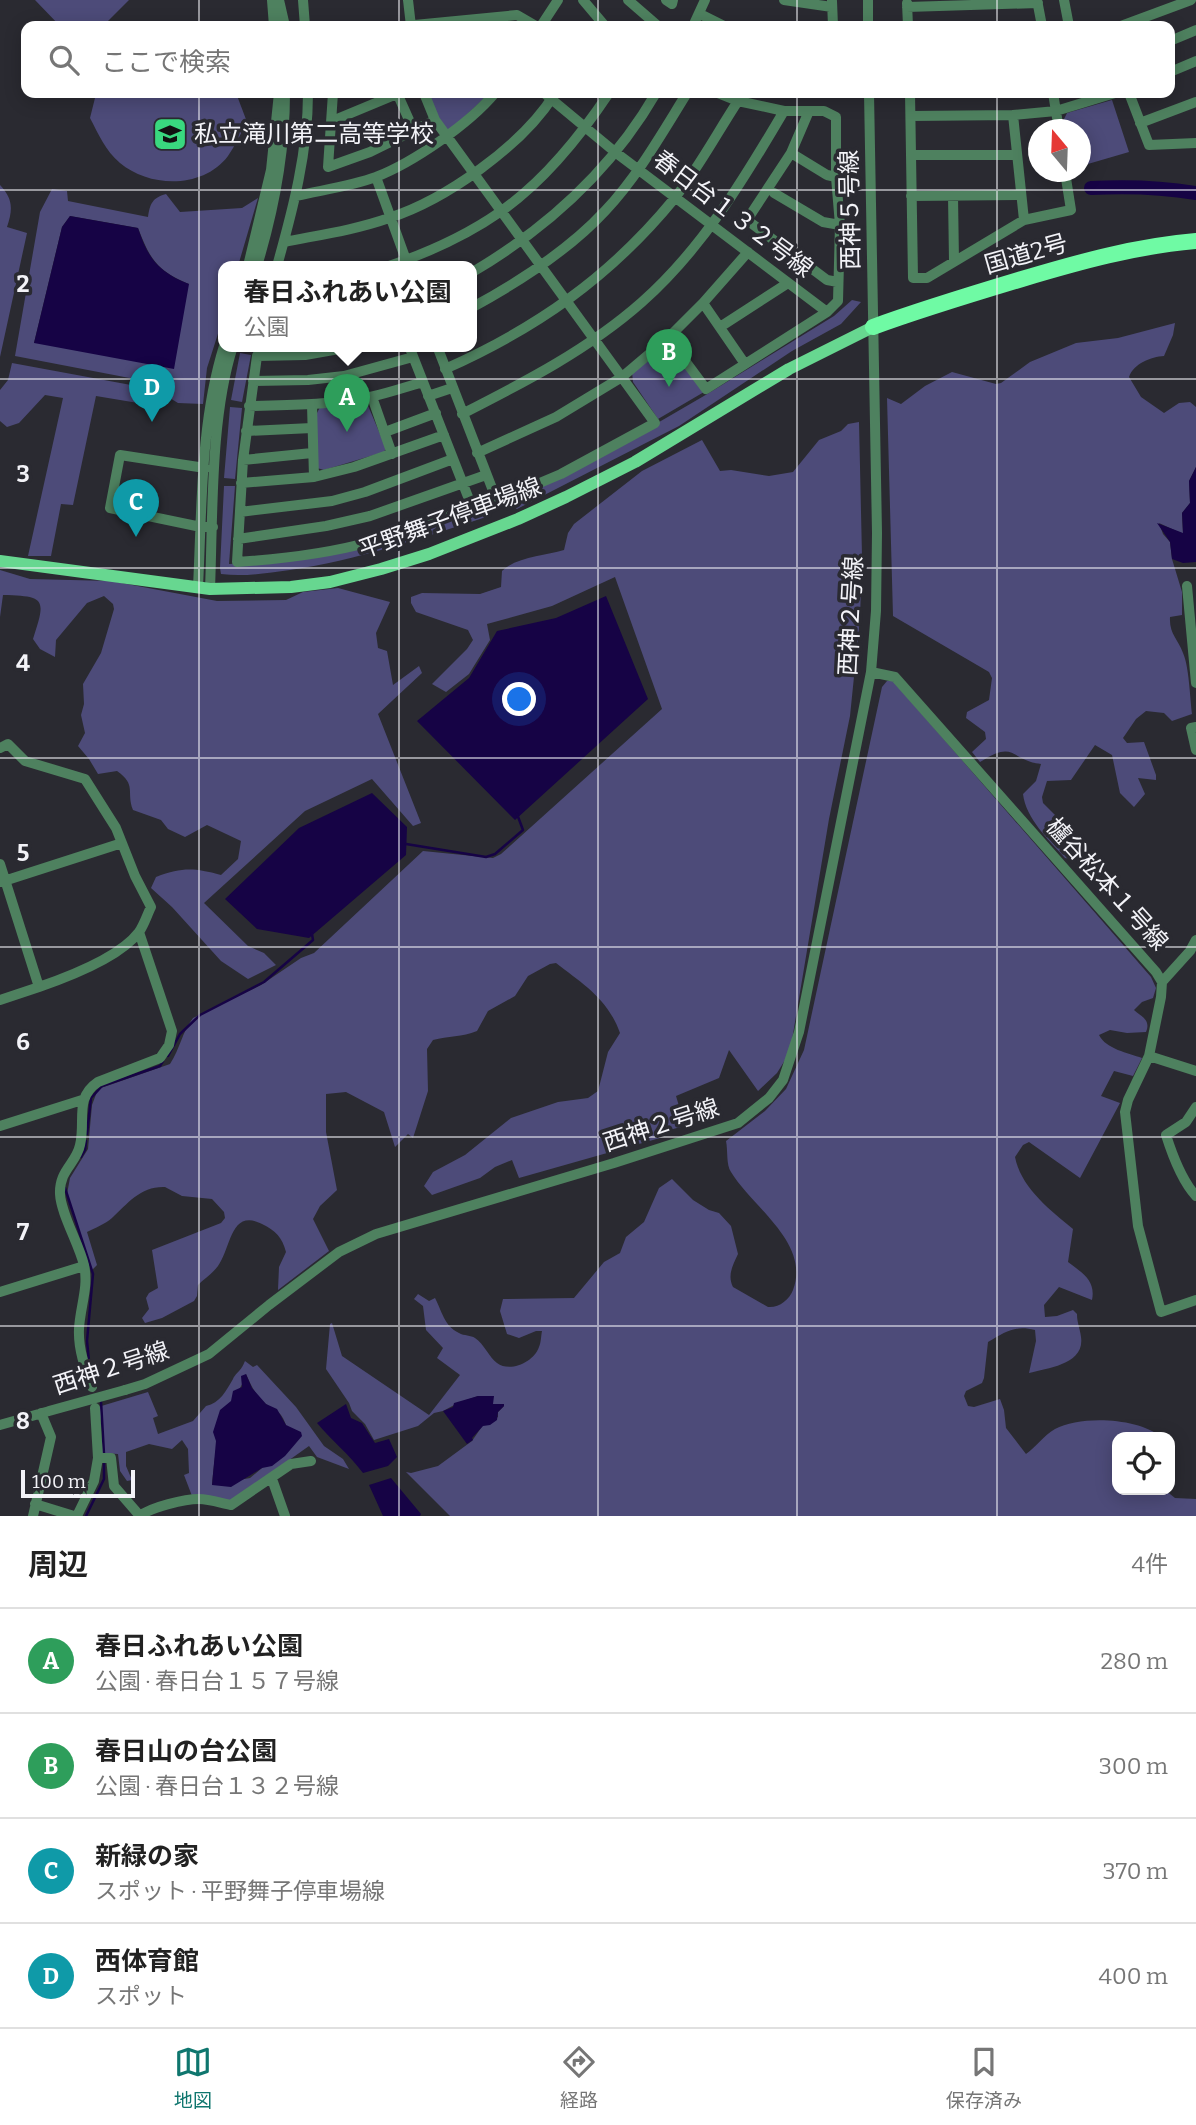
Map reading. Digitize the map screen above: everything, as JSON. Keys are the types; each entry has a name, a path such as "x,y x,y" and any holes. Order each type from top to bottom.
{"highway":[{"name":"国道2号","path":"873,327 928,307 1083,261 1159,245 1196,241"}],"main road":[{"name":"平野舞子停車場線","path":"0,561 204,588 252,590 330,582 381,569 429,554 518,519 635,462 789,369 873,327"}],"street":[{"path":"272,0 274,21"},
{"path":"279,0 284,21"},
{"path":"303,0 305,21"},
{"path":"408,0 410,21"},
{"path":"544,21 558,0"},
{"path":"583,0 598,21"},
{"path":"628,0 652,21"},
{"path":"666,0 672,4 673,0"},
{"path":"696,21 705,0"},
{"path":"784,0 832,3 832,21"},
{"path":"868,0 868,21"},
{"path":"1064,0 1068,21"},
{"path":"1133,21 1176,3 1191,0"},
{"path":"907,4 1037,2 1041,21"},
{"path":"700,14 714,21"},
{"path":"459,21 517,15 527,21"},
{"path":"1175,39 1196,30"},
{"path":"1175,70 1196,61"},
{"path":"249,261 271,170 278,98"},
{"path":"259,261 270,223 283,143 285,98"},
{"path":"278,261 296,196 308,121 308,98"},
{"path":"333,98 328,167 370,152 435,120"},
{"path":"332,121 385,98"},
{"path":"399,98 414,131"},
{"path":"426,98 435,120 447,137 655,422 561,474 497,501 438,352"},
{"path":"296,196 376,177 447,137 491,98"},
{"path":"284,242 391,218 433,197 474,173 518,138 548,98"},
{"name":"春日台１３２号線","path":"553,98 615,152 827,312"},
{"path":"403,261 501,211 544,172 586,127 606,98"},
{"path":"477,269 522,241 572,200 615,152 653,98"},
{"path":"477,304 541,267 605,211 638,169 684,98"},
{"path":"668,338 705,389 827,312 838,301 840,225 836,177 836,117 824,111 784,111 730,98"},
{"name":"西神５号線","path":"869,98 873,327"},
{"path":"910,98 913,278 927,278 1024,220 1071,210 1067,182"},
{"path":"1054,98 1057,119"},
{"path":"911,116 1013,115 1056,111 1099,98"},
{"path":"1131,98 1149,145 1196,143"},
{"path":"445,369 484,352 566,303 616,262 675,197 738,101"},
{"path":"1140,123 1196,102"},
{"path":"462,414 554,366 642,302 682,262 710,225 748,173 784,111"},
{"path":"809,111 791,153 747,220 827,281 838,282"},
{"path":"1013,115 1024,220"},
{"path":"791,153 827,175 836,177"},
{"path":"912,155 1017,155"},
{"path":"376,177 406,260"},
{"path":"774,193 823,222 840,225"},
{"path":"911,196 1020,195"},
{"path":"953,196 954,261"},
{"path":"477,453 556,417 622,377 668,338 748,252"},
{"path":"720,327 788,283"},
{"path":"703,303 745,364"},
{"name":"西神２号線","path":"0,1425 145,1384 209,1354 339,1252 376,1234 614,1163 738,1122 769,1098 783,1080 799,1032 871,673 876,611 877,533 873,327"},
{"path":"207,527 205,468 208,427 222,352"},
{"path":"204,588 207,527 218,427 231,352"},
{"path":"253,381 344,376 411,352 472,507 372,542 329,552 237,562 243,460 249,406 253,381 257,356 322,352"},
{"path":"249,406 312,405 372,397 423,382"},
{"path":"428,396 452,388"},
{"path":"372,397 392,454"},
{"path":"312,405 313,477"},
{"path":"385,432 436,413"},
{"path":"246,431 312,428"},
{"path":"241,484 313,477 392,454 443,435"},
{"path":"243,460 312,453"},
{"path":"205,468 120,456 110,508 207,527"},
{"path":"240,512 332,500 365,492 453,459"},
{"path":"238,539 326,526 370,516 486,475"},
{"path":"1187,586 1196,683"},
{"name":"櫨谷松本１号線","path":"871,673 895,677 1157,972 1162,982 1161,997 1149,1056 1125,1112 1139,1226 1161,1312 1196,1300"},
{"path":"1194,727 1196,750"},
{"path":"0,748 8,744 25,761 85,779 116,828 151,907 139,932 113,953 77,974 0,1000"},
{"path":"3,881 122,843"},
{"path":"0,864 3,881 39,987"},
{"path":"92,1387 81,1354 79,1330 86,1286 84,1266 60,1195 62,1175 80,1146 82,1100 90,1087 160,1058 169,1045 172,1031 139,932"},
{"path":"1162,982 1195,946"},
{"path":"1149,1056 1196,1071"},
{"path":"0,1126 82,1100"},
{"path":"1196,1107 1186,1122 1166,1135 1189,1189 1196,1196"},
{"path":"0,1292 84,1266"},
{"path":"45,1412 51,1437 34,1510 75,1516 94,1481 98,1458 95,1408"},
{"path":"98,1458 111,1458 114,1486 140,1516 162,1506 199,1499 232,1505 291,1464 311,1461"},
{"path":"272,1479 285,1516"}],"shaded area":[{"path":"35,0 129,0 108,21 55,21"},
{"path":"95,98 238,98 247,122 231,152 217,167 205,175 176,181 146,177 120,163 106,148 90,118"},
{"path":"429,98 485,98 449,131 444,129"},
{"path":"1112,100 1129,152 1091,163 1091,119 1064,119 1067,113"},
{"path":"0,185 11,204 7,227 27,233 0,357"},
{"path":"52,189 67,191 68,201 148,217 152,202 166,194 180,212 242,208 258,198 239,261 218,261 218,334 207,368 203,404 178,403 140,380 15,356 40,212","holes":["70,216 138,228 147,248 162,269 189,284 34,343 62,227"]},
{"path":"70,216 138,228 150,256 156,263 169,274 189,284 174,369 34,343 62,227"},
{"path":"852,300 861,302 841,324 792,351 679,426 517,509 505,500 587,464 834,316"},
{"path":"1175,323 1164,356 1143,362 1129,377 1141,397 1164,413 1179,403 1190,402 1196,407 1196,467 1189,481 1190,503 1182,513 1183,534 1159,523 1170,542 1182,592 1182,615 1170,617 1170,623 1185,659 1192,714 1172,721 1164,713 1146,711 1136,719 1123,738 1127,743 1144,742 1156,775 1156,780 1138,778 1145,794 1134,807 1120,793 1112,755 1095,745 1071,780 1047,781 1043,803 1082,845 1080,851 1070,859 1065,858 1039,829 1025,803 1023,794 1036,781 1041,764 1007,751 980,762 972,752 986,739 985,732 966,718 967,712 989,700 992,678 989,672 893,616 887,398 901,404 925,386 952,372 1001,383 1030,362 1076,343 1118,338"},
{"path":"665,344 669,345 704,392 658,419 633,382 632,372"},
{"path":"240,353 251,355 242,402 231,400"},
{"path":"12,363 131,385 140,392 138,403 96,396 73,505 61,504 51,556 28,556 63,398 45,395 19,423 7,427 0,421 0,390 8,380"},
{"path":"366,401 386,448 384,452 324,470 317,468 315,417 320,407"},
{"path":"230,407 242,408 235,479 224,478"},
{"path":"859,422 862,556 860,618 850,716 829,819 790,1052 777,1073 758,1091 729,1050 719,1078 676,1096 685,1126 661,1132 660,1138 519,1178 512,1160 495,1167 480,1178 432,1195 424,1186 433,1172 465,1155 511,1118 558,1102 588,1098 598,1091 608,1052 620,1033 609,1011 594,993 556,963 550,964 528,976 515,996 488,1011 477,1031 433,1040 427,1049 428,1091 413,1138 408,1134 395,1147 384,1112 346,1092 326,1094 326,1132 337,1190 320,1206 313,1219 329,1251 278,1290 279,1267 286,1252 283,1242 262,1224 243,1221 233,1233 218,1266 198,1285 194,1301 162,1318 145,1323 142,1318 149,1309 146,1298 158,1288 152,1250 221,1223 225,1218 224,1212 212,1199 182,1196 165,1187 142,1192 109,1220 87,1232 97,1265 91,1271 67,1194 70,1178 88,1149 92,1105 98,1089 170,1064 193,1018 261,985 301,958 314,953 423,851 493,858 501,854 662,709 615,577 552,606 487,624 490,640 469,674 446,692 432,684 473,640 468,630 416,612 411,597 422,593 480,594 501,587 502,571 508,566 524,559 564,550 568,533 574,524 642,471 702,440 720,471 731,470 769,476 793,472 819,440 841,431 848,424"},
{"path":"1196,467 1196,562 1183,563 1172,559 1170,542 1157,523 1183,533 1182,513 1190,503 1189,481"},
{"path":"224,486 235,486 229,564 281,562 452,518 484,506 492,510 486,517 365,554 290,570 230,575 221,574 220,568"},
{"path":"0,570 30,579 111,581 217,601 286,600 303,592 338,588 390,602 376,633 378,648 387,651 393,685 419,666 422,673 378,714 421,823 413,826 372,779 305,811 204,903 248,946 264,953 276,965 248,979 221,961 151,888 156,877 174,871 196,870 221,875 238,859 241,841 207,825 185,837 168,829 161,820 133,810 127,780 117,771 98,774 78,746 85,733 81,715 84,704 83,684 101,653 114,609 113,604 104,596 87,603 56,640 55,657 40,649 33,639 41,608 35,599 3,595 0,617"},
{"path":"606,596 648,699 515,820 417,721 469,678 497,631 556,618"},
{"path":"887,681 893,681 1151,977 1156,988 1153,998 1142,1002 1134,1010 1147,1022 1146,1032 1110,1030 1099,1035 1112,1047 1142,1058 1133,1076 1114,1071 1101,1096 1120,1103 1080,1178 1029,1142 1023,1145 1015,1157 1023,1179 1030,1188 1073,1229 1068,1262 1090,1282 1092,1300 1059,1287 1044,1305 1045,1317 1073,1310 1077,1314 1081,1346 1071,1359 1064,1363 1029,1373 1036,1341 1035,1330 1021,1328 1005,1332 988,1342 982,1383 966,1391 964,1396 968,1406 974,1407 1000,1399 1006,1428 1026,1454 1055,1429 1079,1422 1125,1422 1151,1431 1112,1432 1112,1495 1171,1495 1175,1498 1196,1499 1196,1516 450,1516 406,1472 438,1466 472,1441 483,1425 498,1417 498,1412 504,1406 493,1405 493,1396 478,1396 434,1413 418,1426 374,1440 326,1369 330,1324 332,1323 342,1356 429,1415 460,1375 437,1358 443,1348 426,1330 423,1306 414,1299 418,1294 429,1301 435,1298 450,1326 461,1334 475,1338 497,1363 508,1367 521,1364 536,1352 542,1331 519,1338 507,1334 500,1311 503,1299 574,1298 604,1262 620,1253 626,1237 644,1222 659,1188 672,1179 693,1200 719,1213 731,1226 738,1254 731,1274 733,1287 768,1307 780,1305 791,1294 796,1273 794,1257 777,1226 729,1169 726,1141 765,1111 786,1089 804,1050 882,687"},
{"path":"372,793 407,827 406,855 309,938 257,929 225,899 299,828"},
{"path":"245,1361 253,1367 257,1365 296,1407 324,1446 343,1459 349,1469 317,1457 309,1446 230,1502 192,1496 184,1475 189,1473 188,1449 182,1440 172,1449 149,1444 126,1452 126,1466 132,1480 127,1481 120,1471 118,1454 102,1453 103,1432 98,1407 148,1392 158,1416 153,1418 158,1434 193,1421 206,1406 222,1396","holes":["246,1374 259,1398 280,1414 286,1425 262,1468 250,1478 212,1485 223,1424"]},
{"path":"246,1374 252,1388 266,1404 277,1409 286,1425 301,1432 302,1436 285,1456 272,1466 262,1468 231,1487 212,1485 216,1441 213,1432 220,1410 231,1401 233,1391 242,1387 241,1376"},
{"path":"478,1396 494,1396 493,1404 504,1406 498,1412 497,1420 483,1426 467,1444 443,1411 453,1407 454,1403"},
{"path":"346,1404 351,1418 362,1423 375,1443 389,1439 397,1457 388,1466 363,1473 317,1423"},
{"path":"391,1478 420,1516 383,1516 369,1485"}],"waterway":[{"path":"1091,188 1169,189 1196,193"},
{"path":"406,844 486,857 495,854 523,830 517,814"},
{"path":"168,1056 180,1034 200,1015 264,982 313,940 312,934"},
{"path":"87,1134 91,1098 102,1086 160,1066 163,1061"},
{"path":"81,1157 86,1141"},
{"path":"65,1188 93,1274 87,1341 94,1378"},
{"path":"101,1401 104,1454"},
{"path":"86,1516 104,1479 104,1461"}],"place":[{"name":"私立滝川第二高等学校","path":"170,134"},
{"name":"春日山の台公園","path":"669,387"},
{"name":"西体育館","path":"152,422"},
{"name":"春日ふれあい公園","path":"347,432"},
{"name":"新緑の家","path":"136,537"}]}
